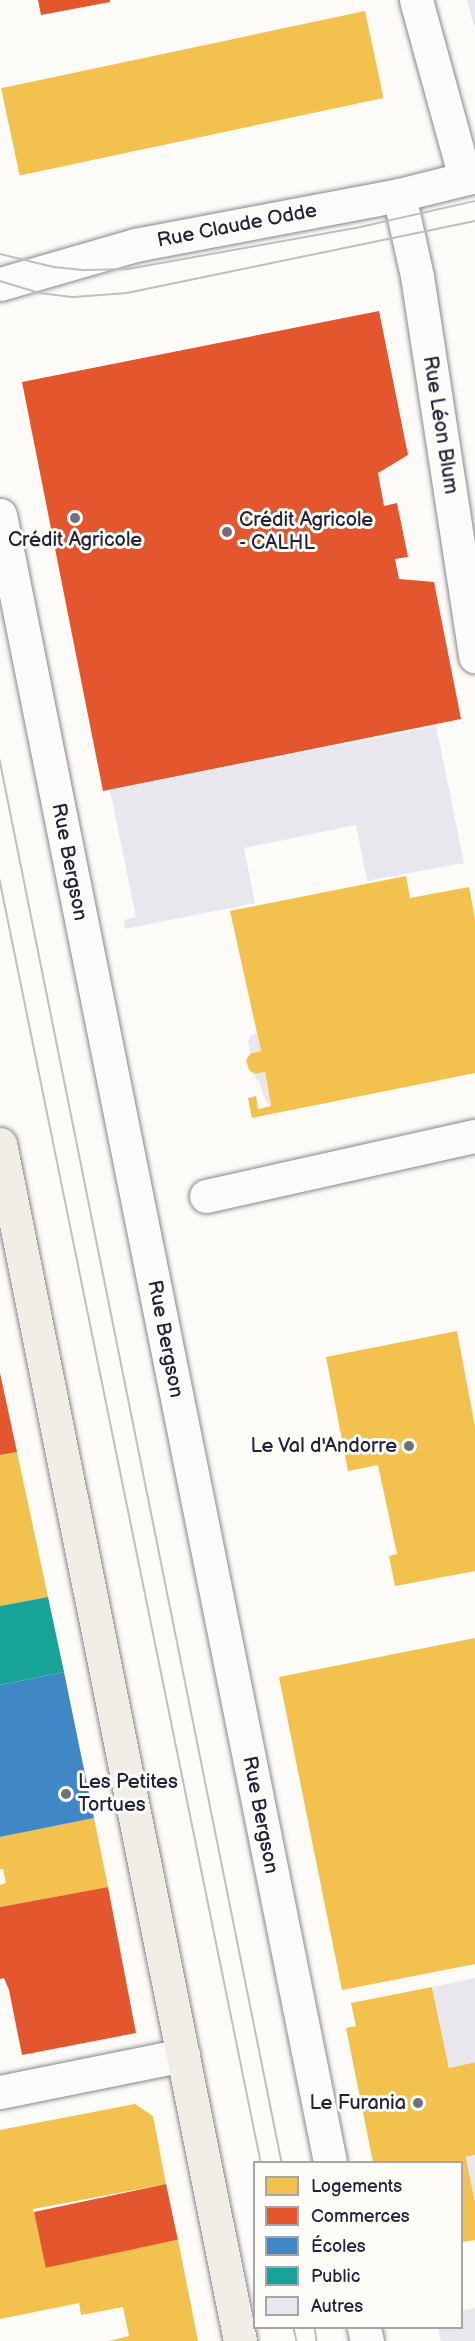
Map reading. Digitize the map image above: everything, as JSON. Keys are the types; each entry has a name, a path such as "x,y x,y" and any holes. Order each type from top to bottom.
{"main road":[{"path":"0,1144 240,2341"}],"street":[{"path":"416,0 470,177"},
{"name":"Rue Claude Odde","path":"0,284 135,245 399,195 470,177"},
{"name":"Rue Léon Blum","path":"399,195 417,276 475,657"},
{"name":"Rue Bergson","path":"0,515 330,2161"},
{"path":"206,1196 475,1136"},
{"path":"0,2092 183,2055"}],"building: Logements":[{"path":"365,11 384,98 20,175 1,88"},
{"path":"406,876 410,898 469,887 475,919 475,1073 252,1118 248,1098 256,1096 258,1109 271,1106 265,1072 255,1074 249,1070 246,1060 251,1053 261,1051 230,911"},
{"name":"Le Val d'Andorre","path":"457,1331 475,1427 475,1571 395,1586 389,1556 397,1554 378,1465 348,1471 326,1357"},
{"path":"17,1452 48,1597 0,1606 0,1455"},
{"path":"475,1638 475,1964 342,1990 279,1677"},
{"path":"94,1818 108,1887 0,1907 0,1885 6,1883 3,1869 0,1869 0,1837"},
{"name":"Le Furania","path":"432,1987 449,2068 475,2062 475,2155 466,2157 475,2202 475,2240 463,2242 463,2161 373,2161 346,2028 356,2026 351,2003"},
{"path":"135,2104 153,2116 166,2184 33,2209 46,2265 178,2240 198,2341 109,2341 129,2336 123,2307 81,2315 79,2303 0,2319 0,2130"}],"building: Commerces":[{"path":"38,0 110,0 110,2 41,15"},
{"name":"Crédit Agricole - CALHL","path":"379,311 408,455 378,473 384,506 397,503 408,557 395,559 399,579 434,582 461,719 103,791 22,382"},
{"path":"0,1373 17,1452 0,1455"},
{"path":"108,1887 136,2033 22,2055 9,1990 4,1978 0,1979 0,1907"},
{"path":"166,2184 178,2240 46,2268 34,2212"}],"building: Écoles":[{"path":"64,1672 94,1818 0,1837 0,1685"}],"building: Public":[{"path":"48,1597 64,1672 0,1685 0,1606"}],"building: Autres":[{"path":"467,0 475,0 475,26 474,26"},
{"path":"436,726 464,863 367,881 356,825 244,848 255,903 125,929 124,920 136,917 110,790"},
{"path":"257,1033 261,1051 251,1053 248,1043 250,1036"},
{"path":"265,1072 271,1106 266,1102 259,1081 256,1080 255,1074"},
{"path":"475,1978 475,2062 449,2068 432,1987"},
{"path":"475,2155 475,2196 474,2197 466,2157"},
{"path":"475,2308 475,2341 441,2341 438,2329 463,2329 463,2311"}],"tram line":[{"path":"0,254 54,267 85,270 128,269 356,228 475,201"},
{"path":"0,281 40,293 74,297 127,293 475,221"},
{"path":"0,760 282,2161"},
{"path":"0,880 261,2161"},
{"path":"294,2329 297,2341"},
{"path":"315,2329 317,2341"}],"place":[{"name":"Crédit Agricole","path":"75,518"},
{"name":"Crédit Agricole - CALHL","path":"227,532"},
{"name":"Le Val d'Andorre","path":"409,1446"},
{"name":"Les Petites Tortues","path":"66,1794"},
{"name":"Le Furania","path":"418,2103"}]}
